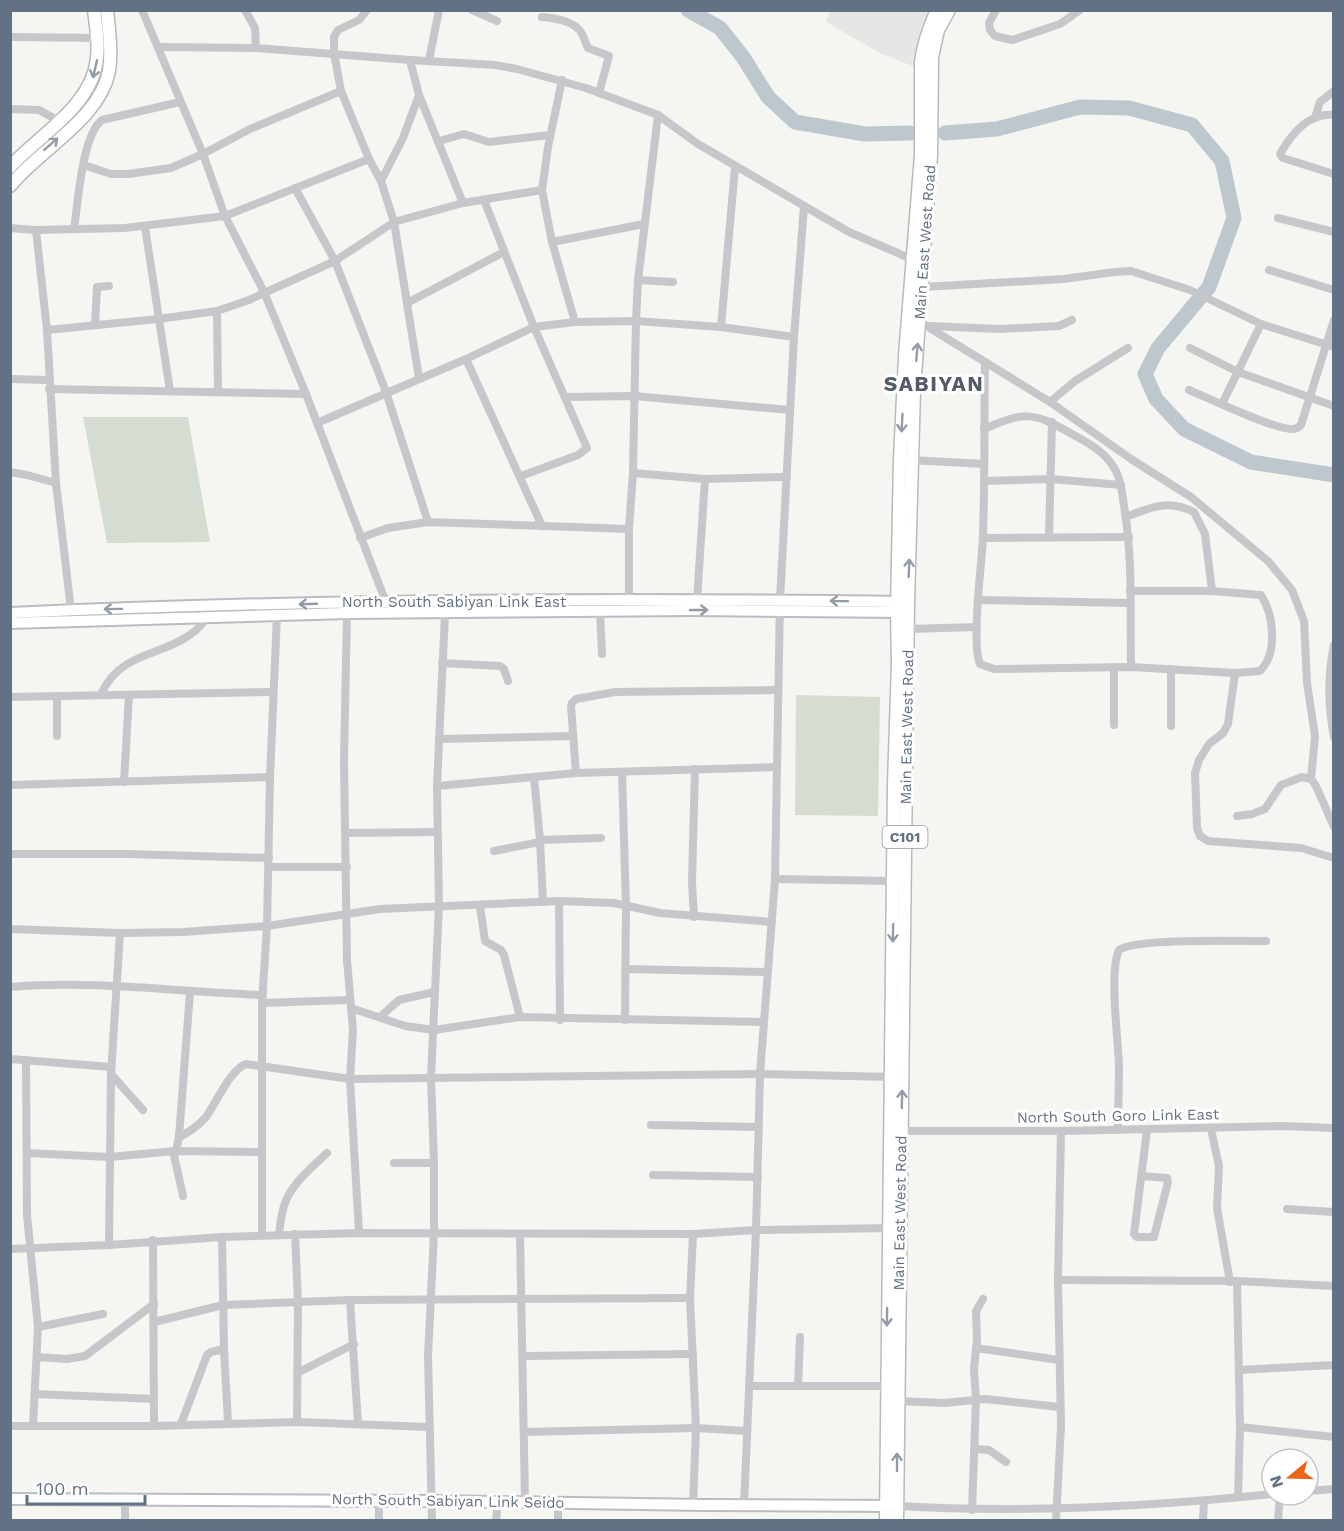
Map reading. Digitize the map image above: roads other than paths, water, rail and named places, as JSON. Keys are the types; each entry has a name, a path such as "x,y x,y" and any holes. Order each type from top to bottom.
{"main road":[{"path":"10,186 27,167 90,110 106,82 109,72 104,38 94,10"},
{"path":"10,167 82,98 90,86 104,38 108,10"},
{"name":"Main East West Road","path":"886,1521 891,1506 897,1401 892,1365 906,460 905,356 919,262 926,155 926,83 923,49 937,10"},
{"name":"Main East West Road","path":"926,83 938,30 949,10"},
{"name":"Main East West Road","path":"906,460 924,324 923,286 919,262"},
{"name":"North South Sabiyan Link East","path":"10,613 71,610 243,611 387,608 445,613 600,611 697,600 781,605"},
{"name":"North South Sabiyan Link East","path":"10,623 208,616 243,611 277,615 347,613 442,601 629,606 903,607"},
{"name":"Main East West Road","path":"903,607 909,629 903,663"},
{"name":"Main East West Road","path":"899,842 894,881 899,896"},
{"name":"Main East West Road","path":"892,1365 886,1386 891,1506 897,1521"},
{"name":"North South Sabiyan Link Seido","path":"10,1499 379,1500 891,1506"}],"street":[{"path":"142,10 203,154 225,216 264,292 306,394 387,608"},
{"path":"245,10 255,28 256,48"},
{"path":"367,10 359,20 338,30 334,37 334,53 340,91 381,181 394,222 419,378"},
{"path":"429,60 439,10"},
{"path":"472,10 497,21"},
{"path":"996,10 989,23 990,30 995,36 1012,40 1060,24 1080,10"},
{"path":"542,17 557,19 572,25 581,32 588,48 609,56 599,93"},
{"path":"10,37 104,38"},
{"path":"158,47 256,48 495,65 562,80 658,116 698,144 804,207 849,232 919,262"},
{"path":"410,60 419,95 463,203"},
{"path":"562,80 550,135 542,190 552,242 575,322"},
{"path":"84,165 111,174 171,168 250,129 340,91"},
{"path":"1315,118 1320,102 1334,91"},
{"path":"381,181 403,138 419,95"},
{"path":"74,229 89,137 93,128 102,120 180,102"},
{"path":"10,109 39,110 59,121"},
{"path":"1334,115 1322,115 1305,122 1292,135 1280,154 1283,158 1334,174"},
{"path":"629,606 629,529 633,473 638,280 658,116"},
{"path":"439,141 464,134 489,142 550,135"},
{"path":"10,228 36,230 145,227 225,216 369,159"},
{"path":"721,327 735,166"},
{"path":"295,188 335,261 386,393 428,522"},
{"path":"47,330 217,311 335,261 394,222 463,203 542,190"},
{"path":"484,200 534,327 586,445 585,450 521,476"},
{"path":"744,1505 762,1022 775,879 778,690 790,410 804,207"},
{"path":"1278,218 1334,232"},
{"path":"552,242 644,224"},
{"path":"145,227 170,391"},
{"path":"36,230 47,330 56,483 71,610"},
{"path":"407,303 504,252"},
{"path":"1269,270 1334,290"},
{"path":"923,286 1064,279 1123,271 1139,273 1190,290 1261,324 1329,346"},
{"path":"638,280 673,282"},
{"path":"95,325 98,287 109,286"},
{"path":"217,311 218,392"},
{"path":"924,324 999,329 1059,326 1072,320"},
{"path":"1189,390 1274,425 1291,429 1301,425 1308,398 1329,346 1334,320"},
{"path":"317,423 534,327 575,322 636,321 721,327 794,337"},
{"path":"924,324 1050,402 1131,459 1191,497 1268,561 1292,590 1304,621 1307,683 1315,736 1311,779 1334,827"},
{"path":"1222,404 1261,324"},
{"path":"1050,402 1075,381 1128,348"},
{"path":"1190,348 1238,372 1334,406"},
{"path":"466,358 542,526"},
{"path":"985,362 983,538 977,627 977,658 980,664 986,668 1131,667 1235,673 1260,671 1268,663 1271,635 1265,602 1261,595 1212,591 1130,591"},
{"path":"10,379 49,384 170,391 306,394"},
{"path":"565,397 634,396 790,410"},
{"path":"984,429 1006,420 1025,416 1042,417 1093,446 1114,467 1121,485 1129,537 1131,667"},
{"path":"1049,537 1053,422"},
{"path":"906,460 984,464"},
{"path":"10,472 56,483"},
{"path":"633,473 705,479 787,477"},
{"path":"697,600 705,479"},
{"path":"984,481 1051,479 1121,485"},
{"path":"1126,517 1158,505 1173,505 1194,512 1205,534 1212,591"},
{"path":"360,538 388,528 428,522 629,529"},
{"path":"983,538 1129,537"},
{"path":"979,600 1130,603"},
{"path":"600,611 602,654"},
{"path":"347,613 344,761 353,1048 350,1079 358,1233"},
{"path":"432,1521 428,1356 434,1233 431,1077 439,906 437,786 445,613"},
{"path":"262,1235 262,999 267,926 277,615"},
{"path":"101,694 107,681 123,667 195,631 208,616"},
{"path":"909,629 977,627"},
{"path":"1334,645 1330,714 1334,737"},
{"path":"442,663 500,666 504,669 508,681"},
{"path":"1114,667 1114,725"},
{"path":"1171,669 1171,726"},
{"path":"1235,673 1228,724 1223,733 1209,744 1199,760 1195,773 1197,828 1200,836 1208,841 1308,849 1334,858"},
{"path":"576,773 572,703 583,697 615,692 778,690"},
{"path":"10,697 273,692"},
{"path":"124,782 129,695"},
{"path":"57,696 57,736"},
{"path":"439,739 573,736"},
{"path":"437,786 576,773 777,767"},
{"path":"694,917 692,882 695,770"},
{"path":"622,772 626,906 625,1020"},
{"path":"10,785 270,777"},
{"path":"1237,816 1265,809 1281,785 1290,780 1302,777 1311,779"},
{"path":"534,778 543,902"},
{"path":"346,834 437,832"},
{"path":"494,851 540,841 600,838"},
{"path":"10,854 128,854 347,867"},
{"path":"775,879 894,881"},
{"path":"10,929 120,933 183,932 267,926 380,909 559,901 594,901 694,917 772,922"},
{"path":"559,901 560,1020"},
{"path":"480,906 485,941 501,950 504,956 520,1017"},
{"path":"109,1245 111,1071 120,933"},
{"path":"1118,1130 1116,957 1119,950 1127,945 1175,942 1266,941"},
{"path":"626,969 767,972"},
{"path":"10,987 115,985 262,999 350,1004 405,1026 434,1030 520,1017 560,1020 762,1022"},
{"path":"183,1196 175,1151 179,1137 190,992"},
{"path":"380,1017 399,1000 434,992"},
{"path":"10,1059 111,1071 143,1110"},
{"path":"26,1060 27,1215 38,1327 33,1426"},
{"path":"179,1137 193,1130 205,1118 237,1070 246,1064 350,1079 760,1074 897,1077"},
{"path":"651,1125 759,1127"},
{"name":"North South Goro Link East","path":"896,1131 1147,1130 1282,1126 1334,1128"},
{"path":"1211,1129 1220,1166 1217,1208 1234,1281 1239,1370 1238,1497"},
{"path":"1141,1176 1167,1178 1168,1182 1154,1237 1134,1236 1141,1176 1147,1130"},
{"path":"1056,1521 1061,1426 1058,1280 1061,1131"},
{"path":"27,1153 109,1157 175,1151 261,1152"},
{"path":"279,1235 284,1204 291,1191 327,1153"},
{"path":"394,1163 434,1163"},
{"path":"653,1175 758,1177"},
{"path":"1287,1209 1334,1212"},
{"path":"10,1249 295,1234 693,1234 756,1230 894,1228"},
{"path":"295,1234 299,1372 297,1422"},
{"path":"520,1234 525,1502"},
{"path":"693,1234 690,1298 696,1428 693,1505"},
{"path":"222,1237 228,1423"},
{"path":"153,1240 154,1426"},
{"path":"1058,1280 1234,1281 1334,1286"},
{"path":"154,1322 224,1305 350,1300 690,1298"},
{"path":"972,1510 976,1311 983,1299"},
{"path":"350,1300 358,1424"},
{"path":"37,1357 67,1359 85,1356 154,1304"},
{"path":"38,1327 103,1314"},
{"path":"798,1386 800,1337"},
{"path":"299,1372 354,1344"},
{"path":"976,1348 1059,1360"},
{"path":"181,1424 207,1355 224,1350"},
{"path":"523,1356 693,1354"},
{"path":"1239,1370 1334,1365"},
{"path":"750,1386 886,1386"},
{"path":"35,1394 154,1399"},
{"path":"897,1401 944,1403 976,1399 1059,1407"},
{"path":"10,1426 154,1426 297,1422 429,1427"},
{"path":"1240,1427 1334,1437"},
{"path":"524,1432 696,1428 747,1431"},
{"path":"974,1449 989,1450 1006,1462"},
{"name":"North South Sabiyan Link Seido","path":"891,1506 972,1510 1057,1508 1204,1501 1260,1495"},
{"path":"125,1498 125,1521"},
{"path":"379,1500 379,1521"},
{"path":"1203,1521 1204,1501"},
{"path":"496,1521 498,1502"},
{"path":"558,1502 558,1521"}],"waterway":[{"path":"688,10 720,28 743,57 768,97 795,122 865,134 910,133"},
{"path":"945,133 997,129 1080,107 1129,108 1192,125 1222,161 1234,218 1209,287 1158,348 1145,374 1156,399 1184,429 1251,462 1334,475"}],"district":[{"name":"SABIYAN","path":"934,383"}]}
